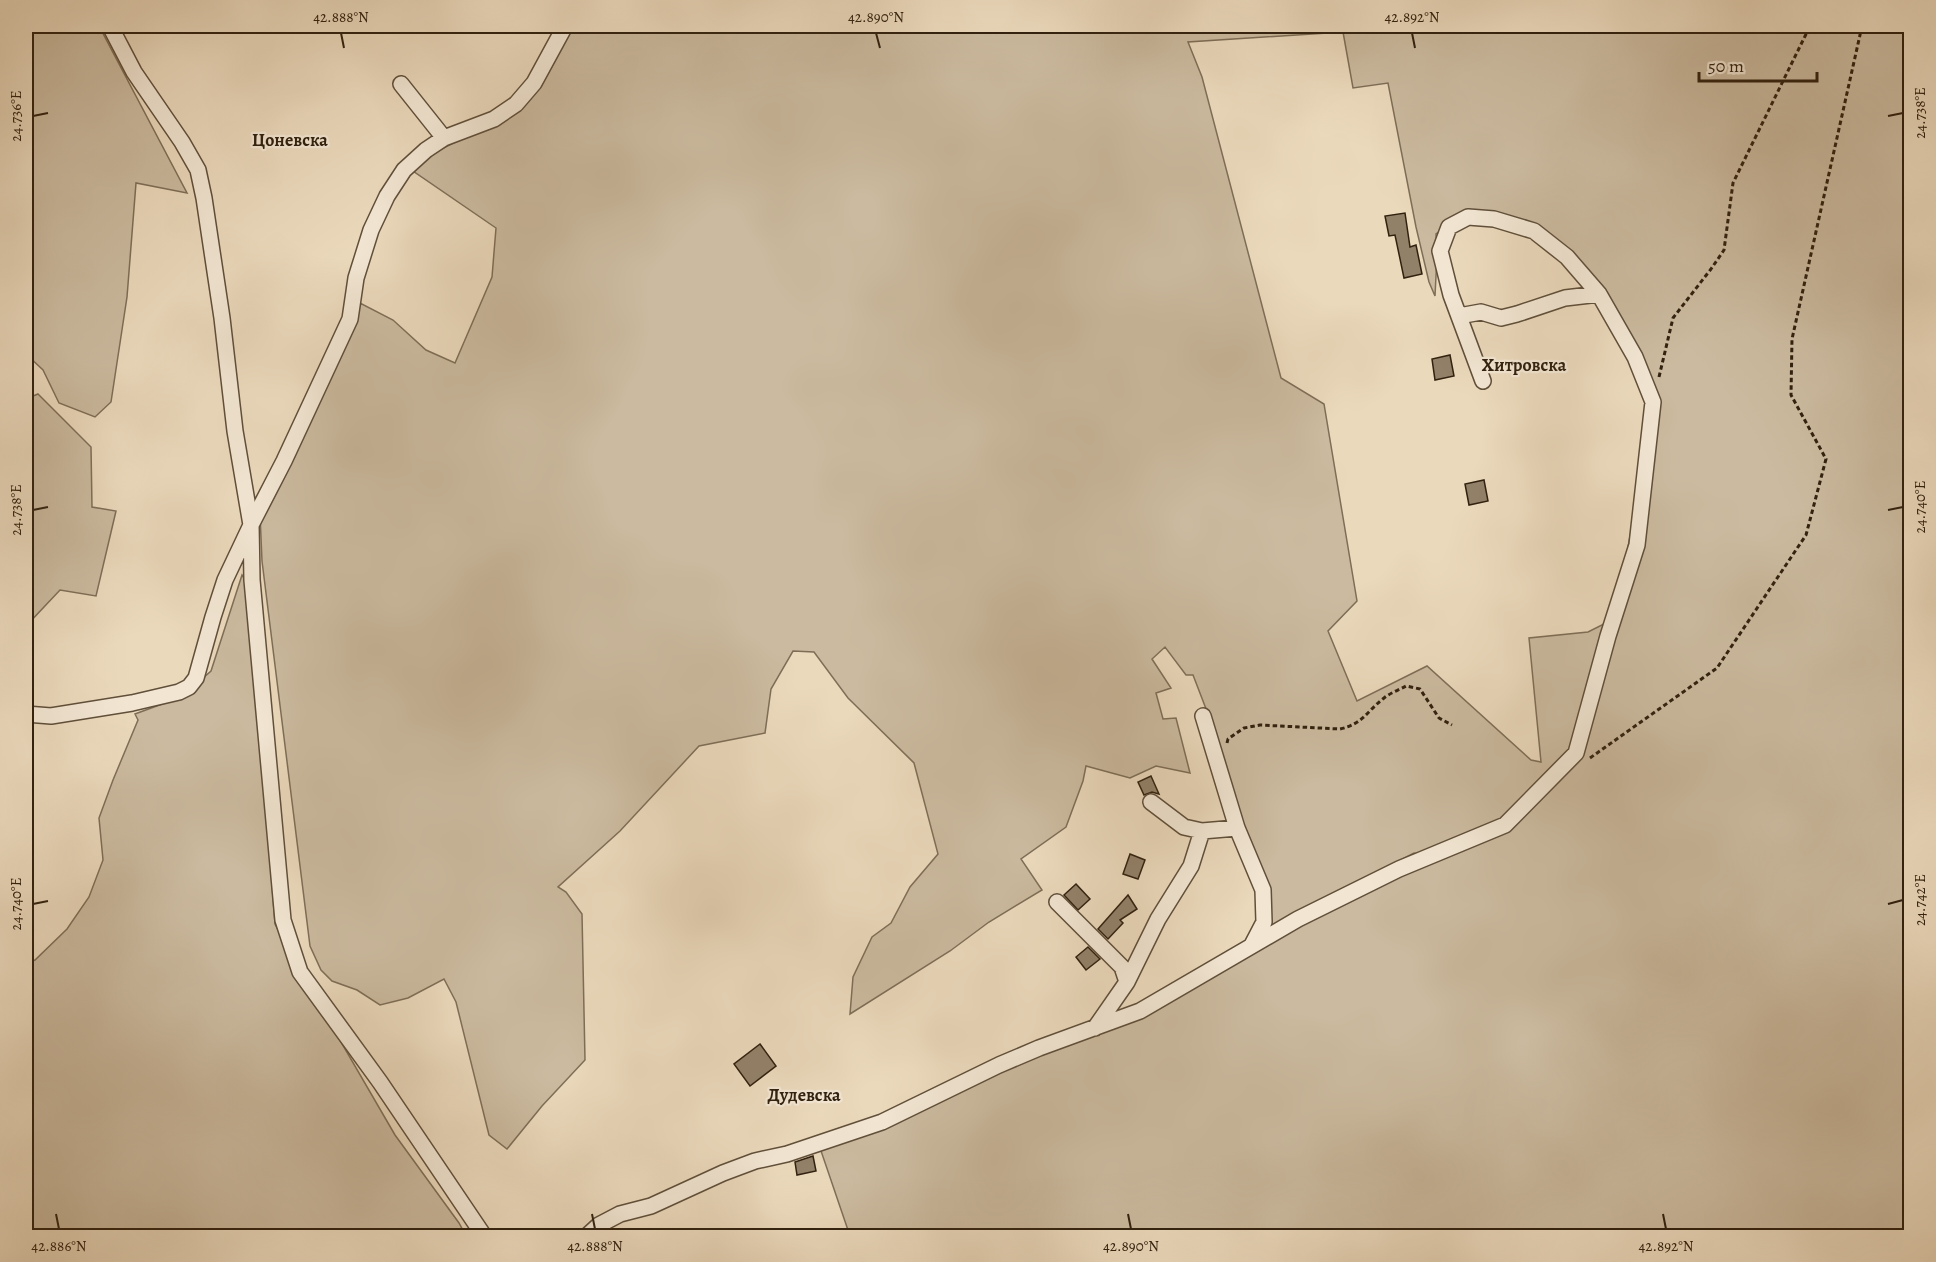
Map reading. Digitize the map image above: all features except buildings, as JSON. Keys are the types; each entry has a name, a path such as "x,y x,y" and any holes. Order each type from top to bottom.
{"street":[{"path":"110,26 134,72 182,142 198,170 222,318 235,431 250,525 252,580 284,920 300,972 380,1082 484,1236"},
{"path":"26,714 51,716 120,705 179,693 189,687 196,678 225,580 350,319 356,278 371,231 387,196 404,170 426,150 444,138 494,118 516,104 534,83 565,26"},
{"path":"401,84 444,138"},
{"path":"587,1236 599,1225 620,1214 651,1206 712,1177 755,1161 787,1154 882,1122 999,1065 1140,1011 1298,919 1399,869 1505,825 1576,753 1608,636 1637,545 1653,402 1635,357 1599,294 1567,257 1534,231 1494,219 1468,217 1449,227 1440,251 1451,295 1483,381"},
{"path":"1459,316 1481,312 1500,318 1565,298 1599,294"},
{"path":"1203,716 1237,828 1263,890 1264,922 1252,945"},
{"path":"1151,802 1184,827 1202,831 1237,828"},
{"path":"1095,1028 1127,982 1158,919 1191,866 1202,831"},
{"path":"1057,902 1122,967 1127,982"}],"path":[{"path":"1653,402 1673,318 1724,250 1733,183 1810,26"},
{"path":"1582,764 1717,668 1806,535 1826,459 1791,394 1792,339 1862,26"},
{"path":"1219,771 1228,739 1244,728 1260,725 1340,729 1359,722 1384,697 1406,686 1420,689 1439,717 1452,725"}],"shaded area":[{"path":"26,26 99,26 187,193 136,183 127,297 111,402 95,417 59,403 43,370 26,354"},
{"path":"570,26 1910,26 1910,1236 850,1236 820,1148 1117,1022 1424,855 1414,853 1264,930 1268,894 1237,812 1208,714 1193,675 1186,675 1165,647 1152,659 1171,688 1156,693 1163,719 1176,718 1190,773 1156,766 1130,778 1086,766 1083,781 1066,827 1021,859 1042,890 989,922 950,951 850,1014 853,977 872,937 891,923 910,887 938,854 914,763 848,698 814,652 793,651 771,689 765,733 699,746 620,831 558,887 566,892 582,914 585,1060 542,1106 507,1149 489,1135 456,1002 444,979 408,998 380,1005 357,990 332,981 321,970 310,946 262,561 260,514 360,303 393,320 426,350 455,363 492,277 496,228 413,171 422,159 506,116","holes":["1343,32 1353,88 1388,83 1416,227 1429,282 1435,296 1436,234 1451,224 1484,218 1550,240 1616,319 1656,427 1631,531 1621,585 1610,621 1588,632 1529,638 1541,762 1531,760 1427,666 1357,701 1328,631 1357,601 1324,404 1281,378 1202,77 1188,42"]},
{"path":"38,394 91,447 92,507 116,511 96,596 60,590 26,626 26,399"},
{"path":"242,575 249,586 275,924 395,1135 466,1236 26,1236 26,963 35,960 67,929 89,897 103,860 99,818 138,720 135,714 181,697 211,671"}],"district":[{"name":"Цоневска","path":"290,140"},
{"name":"Хитровска","path":"1524,365"},
{"name":"Дудевска","path":"804,1095"}]}
